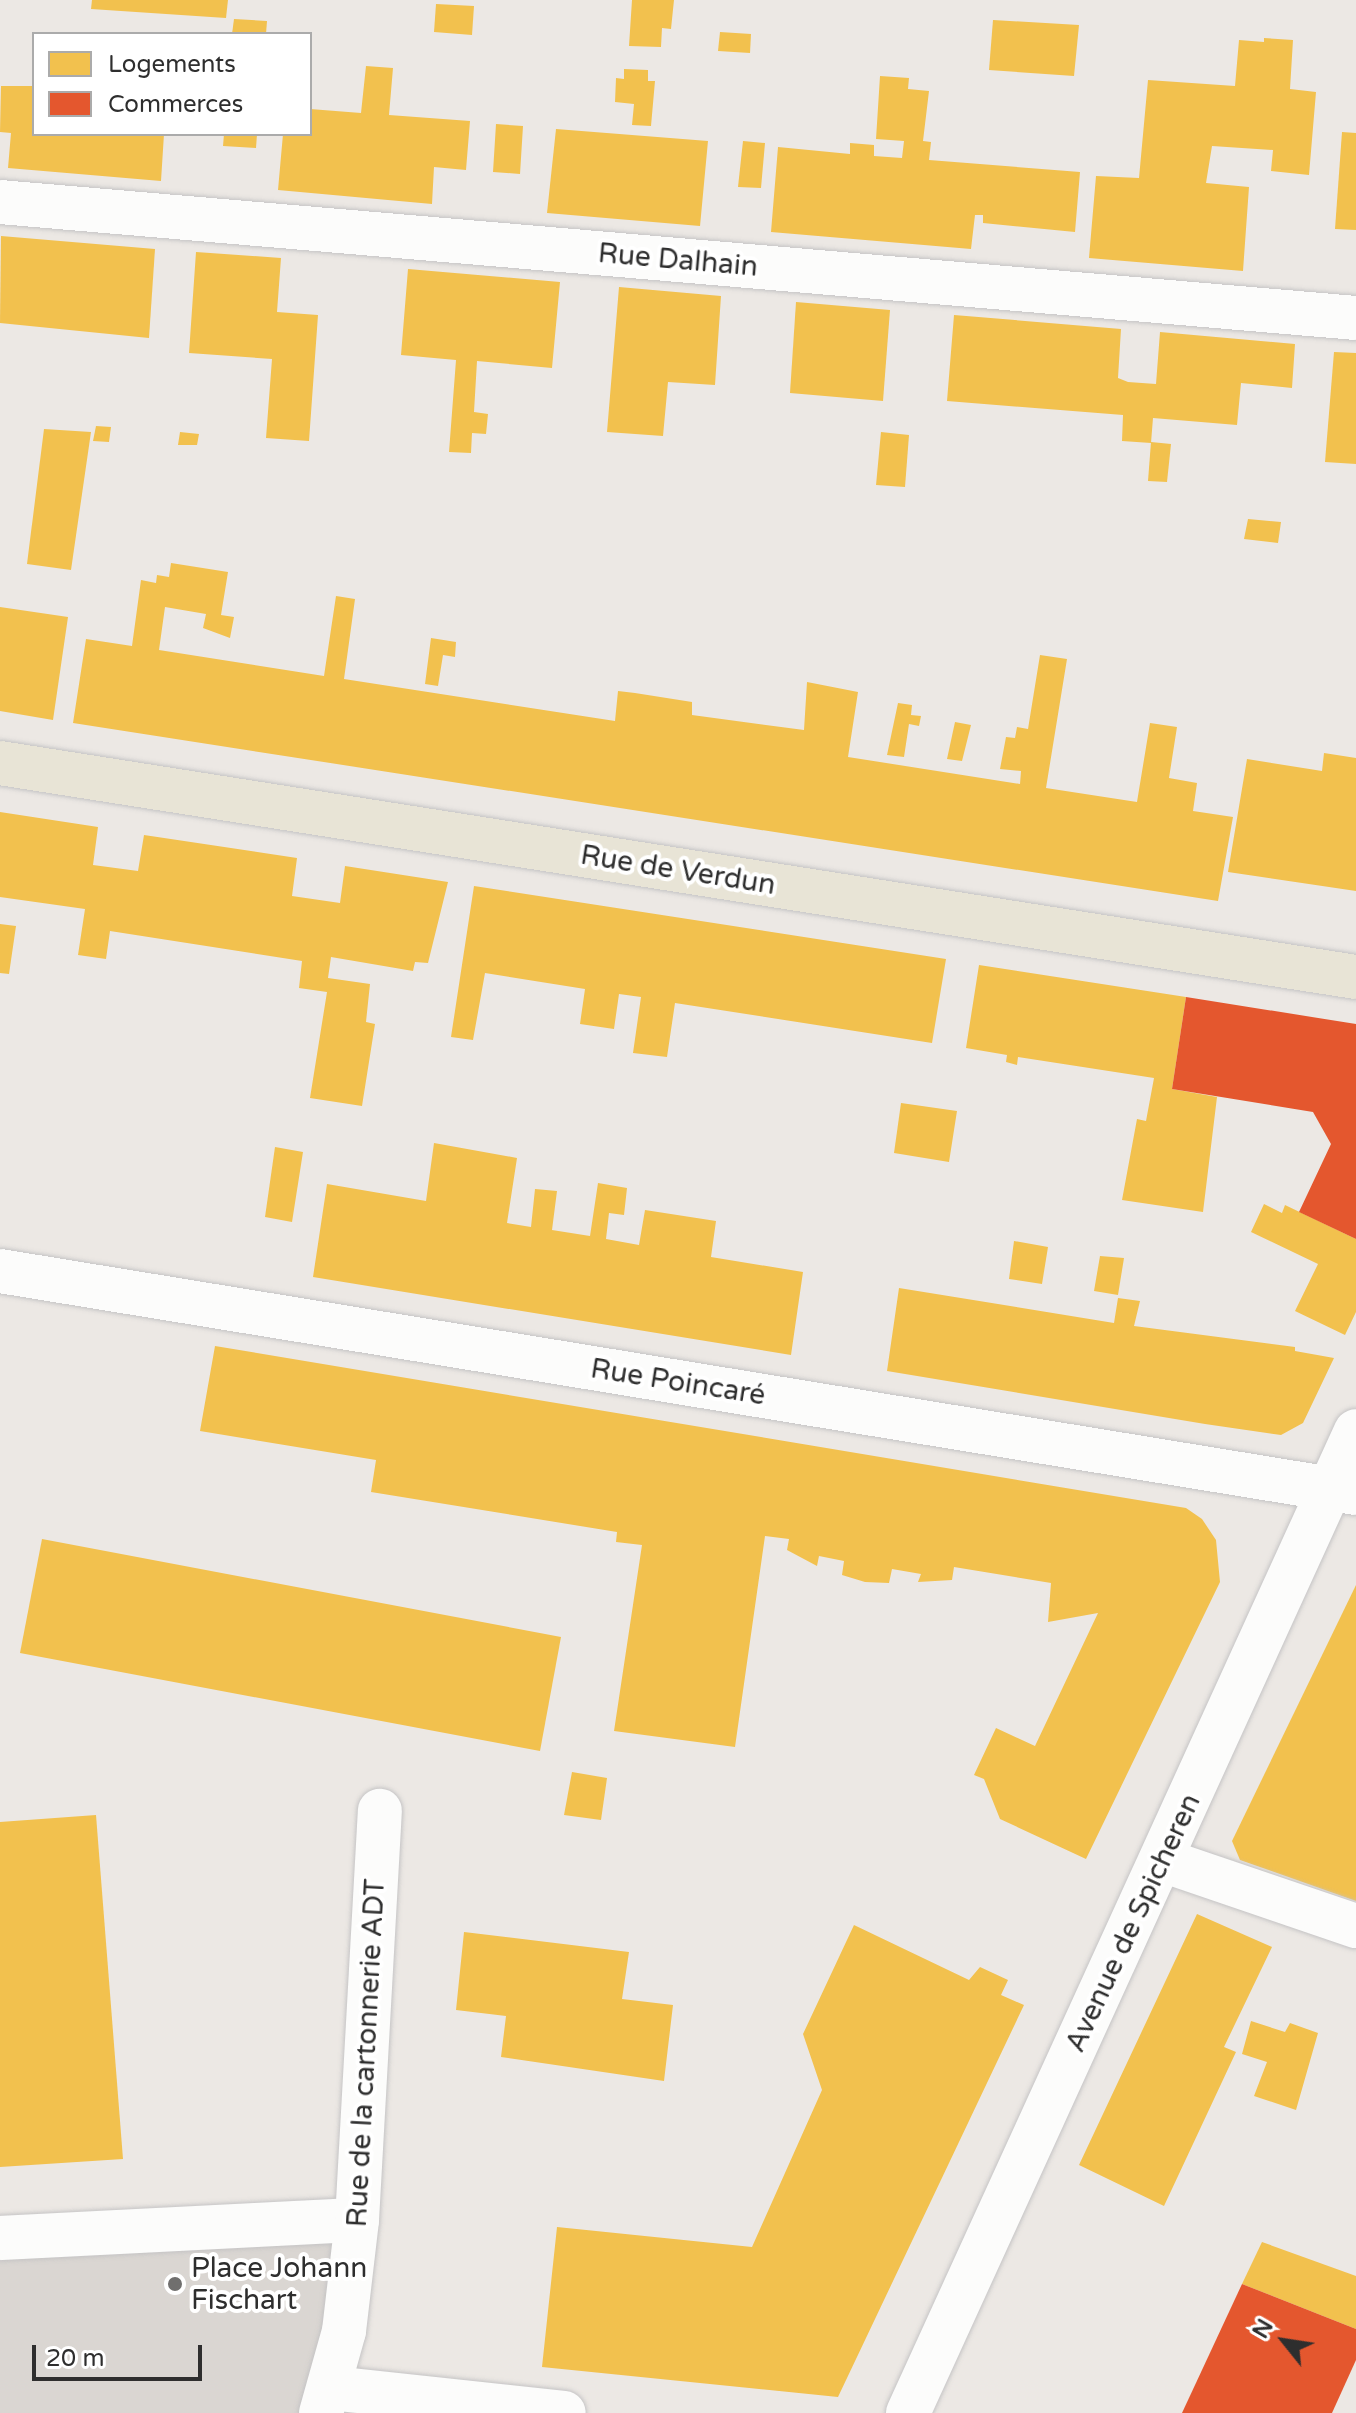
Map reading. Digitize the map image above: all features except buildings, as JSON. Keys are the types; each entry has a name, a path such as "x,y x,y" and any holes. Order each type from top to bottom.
{"main road":[{"name":"Rue de Verdun","path":"0,763 1356,977"}],"street":[{"name":"Rue Dalhain","path":"0,202 1356,318"},
{"name":"Rue Poincaré","path":"0,1271 1343,1491"},
{"name":"Avenue de Spicheren","path":"908,2413 1162,1860 1343,1491 1356,1431"},
{"name":"Rue de la cartonnerie ADT","path":"380,1811 357,2220 326,2401 564,2413"},
{"path":"1162,1860 1356,1926"},
{"name":"Rue de la cartonnerie ADT","path":"0,2238 357,2220"}],"shaded area":[{"name":"Place Johann Fischart","path":"357,2220 321,2413 0,2413 0,2238"}],"place":[{"name":"Place Johann Fischart","path":"175,2284"}]}
